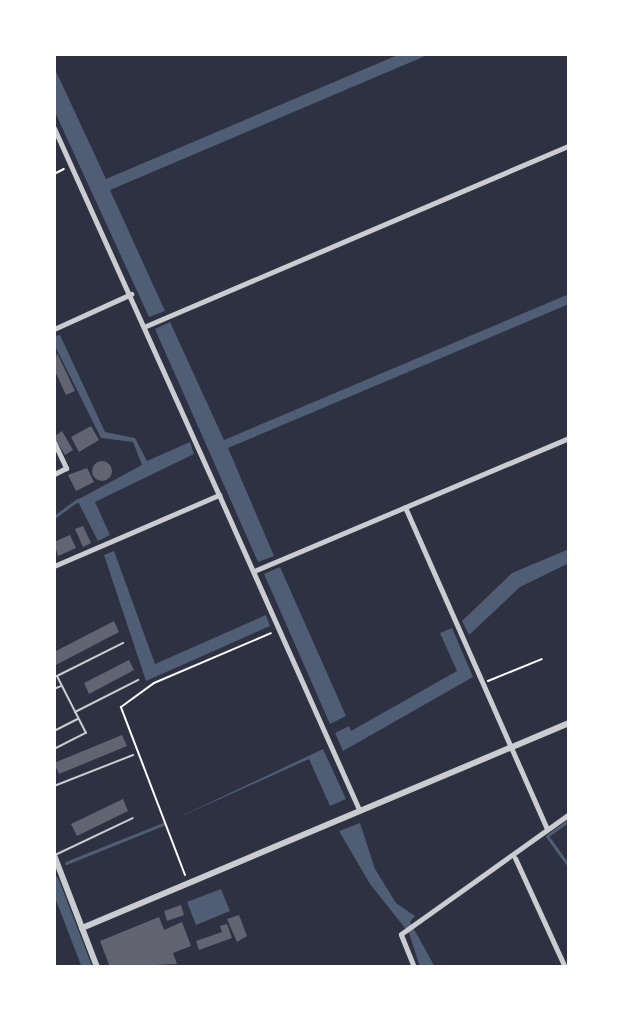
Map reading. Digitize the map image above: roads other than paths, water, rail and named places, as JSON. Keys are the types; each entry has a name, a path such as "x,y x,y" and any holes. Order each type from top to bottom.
{"street":[{"path":"54,128 146,326 359,809"},
{"path":"146,326 569,146"},
{"path":"54,329 131,294"},
{"path":"254,571 569,438"},
{"path":"54,442 66,468 54,474"},
{"path":"54,566 219,495"},
{"path":"405,507 547,829"},
{"path":"82,928 569,723"},
{"path":"414,967 401,934 471,881 515,858 569,814"},
{"path":"54,855 93,966"},
{"path":"515,858 565,967"}],"lane":[{"path":"54,749 86,733 57,676 123,643"},
{"path":"75,712 138,680"},
{"path":"54,689 62,685"},
{"path":"54,731 79,718"},
{"path":"54,786 133,755"},
{"path":"54,855 133,818"}],"water":[{"path":"400,54 430,54 110,190 165,311 149,317 54,110 54,67 106,179"},
{"path":"569,294 569,304 228,448 274,556 258,562 155,329 170,322 224,440"},
{"path":"60,335 105,432 135,438 147,461 190,442 194,454 95,502 110,535 98,541 77,500 142,465 133,442 101,438 54,344 54,336"},
{"path":"569,549 569,563 520,587 469,635 462,621 512,573"},
{"path":"114,551 155,664 266,615 270,626 146,681 104,555"},
{"path":"280,567 346,716 330,724 264,574"},
{"path":"452,628 473,677 343,751 335,733 349,726 351,731 457,671 440,633"},
{"path":"323,749 346,799 330,806 309,759 173,820"},
{"path":"360,823 375,869 396,903 415,916 410,922 435,967 420,967 409,933 370,884 339,831"},
{"path":"221,889 230,911 196,925 187,902"}],"waterway":[{"path":"54,517 77,500"},
{"path":"569,820 547,836 569,866"},
{"path":"66,863 163,824"},
{"path":"54,881 87,967"}]}
